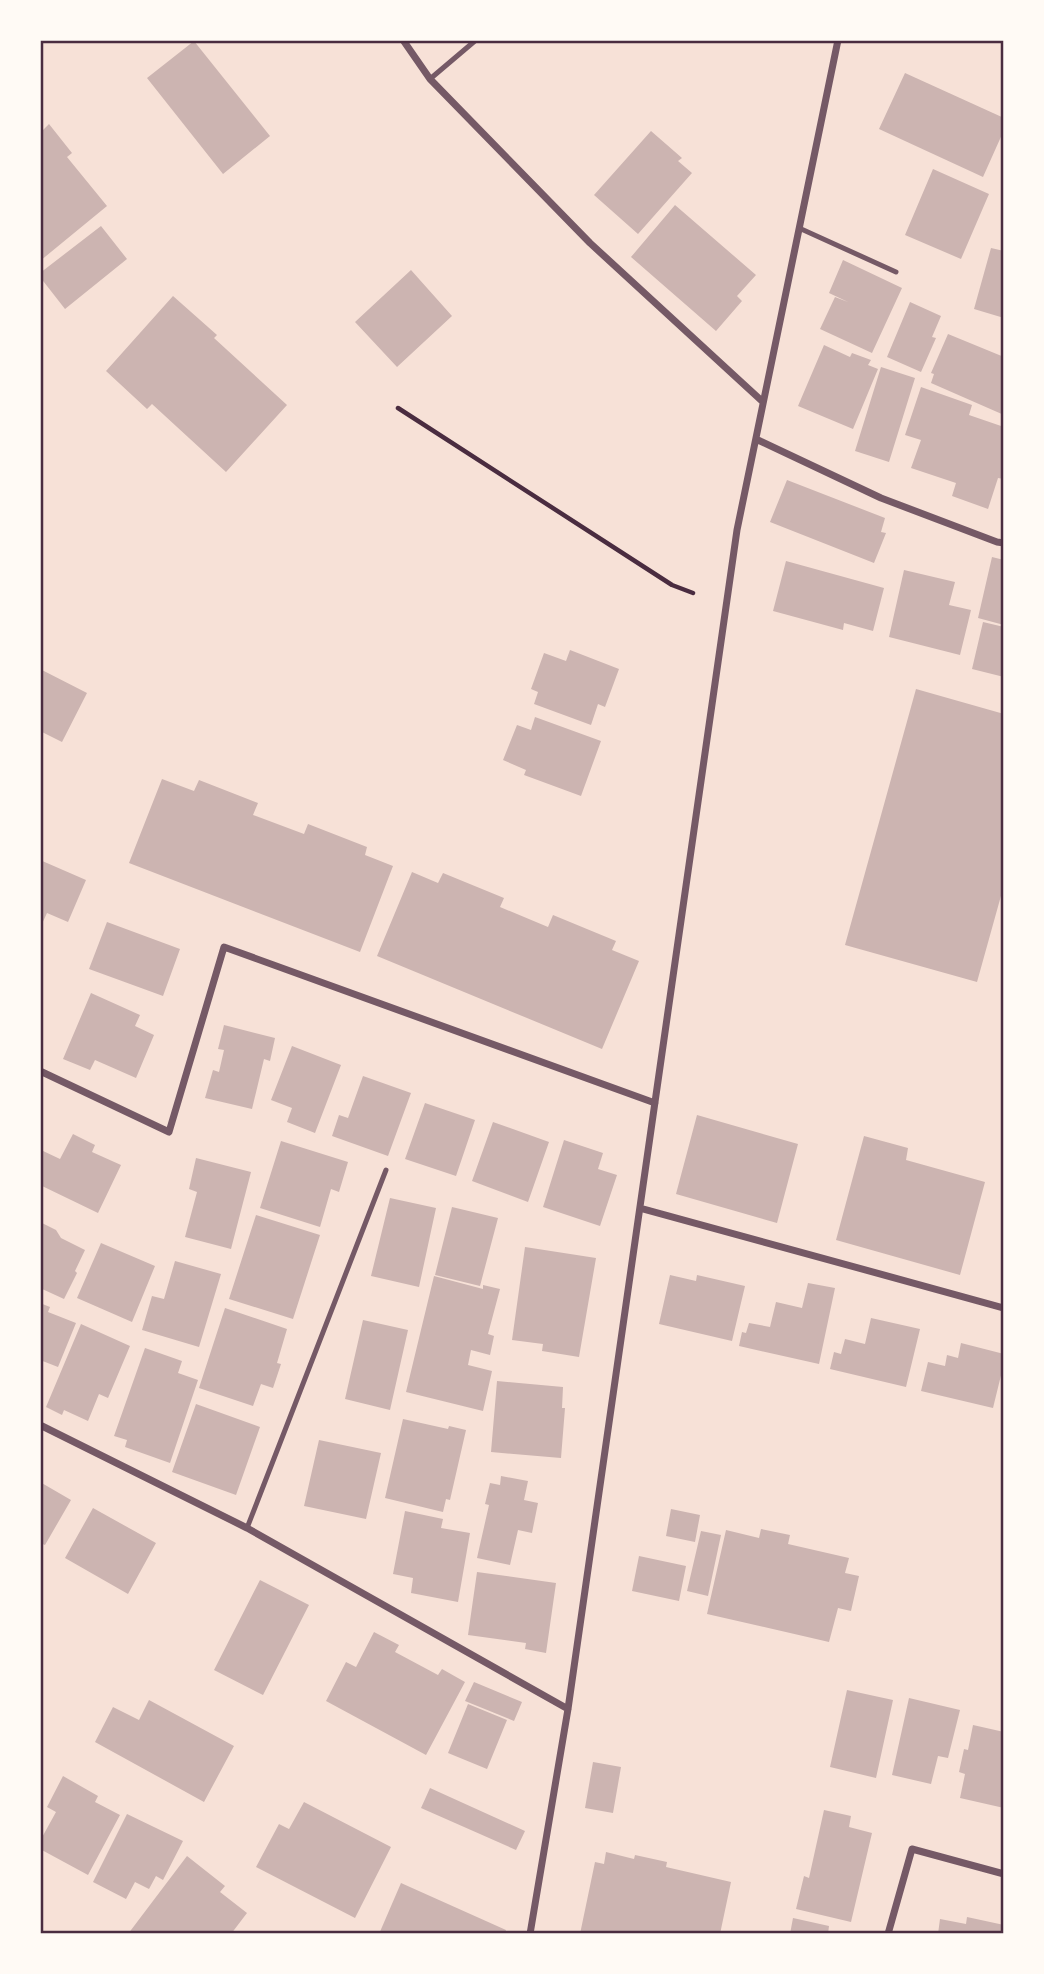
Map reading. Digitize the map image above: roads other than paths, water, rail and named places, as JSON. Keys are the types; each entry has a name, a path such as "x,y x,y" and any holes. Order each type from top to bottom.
{"street":[{"path":"403,40 429,79 590,243 763,402"},
{"path":"530,1934 568,1709 737,530 838,40"},
{"path":"756,439 881,498 1004,543"},
{"path":"40,1071 169,1132 224,947 655,1102"},
{"path":"640,1208 1004,1308"},
{"path":"40,1425 247,1528 568,1709"},
{"path":"888,1934 912,1849 1004,1874"}],"lane":[{"path":"429,79 476,40"},
{"path":"799,228 896,272"},
{"path":"247,1528 386,1170"}]}
